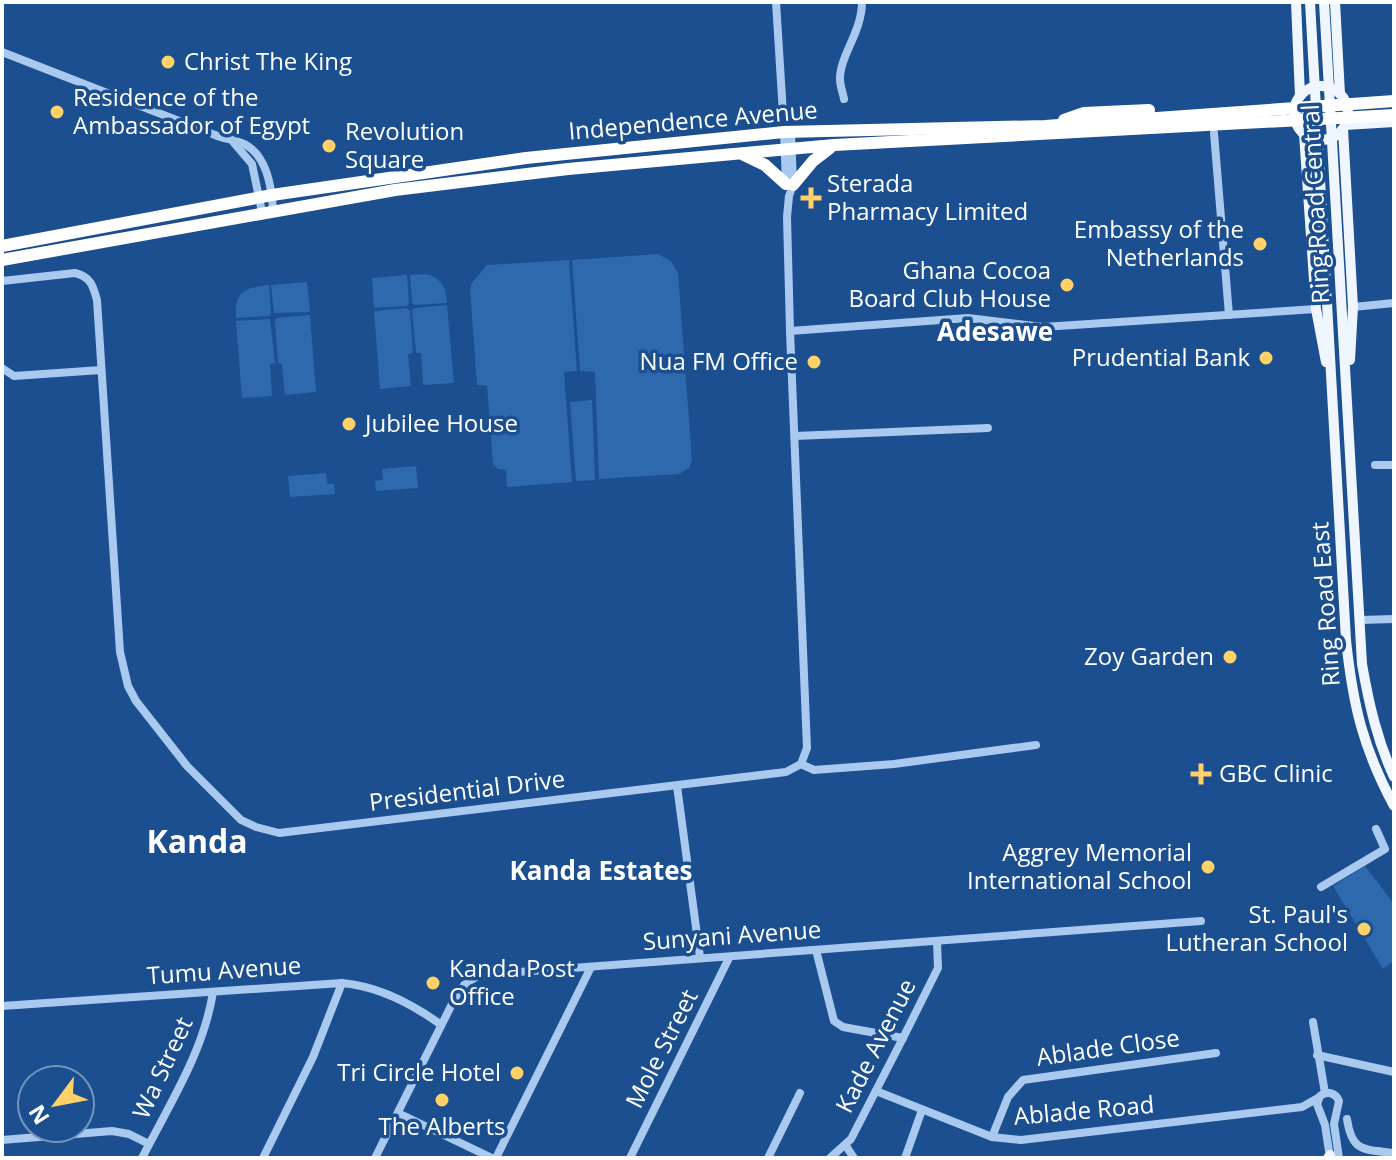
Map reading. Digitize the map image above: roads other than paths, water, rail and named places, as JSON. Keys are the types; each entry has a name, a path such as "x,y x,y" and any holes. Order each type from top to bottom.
{"highway":[{"path":"1046,131 1084,113 1301,97"},
{"name":"Independence Avenue","path":"1146,124 1394,98"},
{"name":"Independence Avenue","path":"2,260 395,190 568,169 834,145 1146,124 1394,115"},
{"path":"1046,131 1085,142 1214,133 1304,133"},
{"name":"Independence Avenue","path":"2,246 266,196 526,158 788,132 1046,131"},
{"path":"744,155 765,165 789,188 813,161 834,145"}],"main road":[{"path":"1296,2 1301,97 1296,121 1304,133 1319,140 1330,139 1343,129 1394,122"},
{"name":"Ring Road Central","path":"1310,2 1333,392"},
{"path":"1335,2 1340,95 1348,112 1343,129"},
{"name":"Ring Road Central","path":"1324,7 1362,664 1372,717 1394,777"},
{"path":"1301,97 1315,87 1326,87 1340,95"},
{"name":"Independence Avenue","path":"1340,95 1394,98"},
{"name":"Ring Road Central","path":"1343,129 1353,307 1347,394"},
{"name":"Ring Road Central","path":"1304,133 1316,309 1333,392"},
{"name":"Ring Road East","path":"1333,392 1346,640 1357,719 1376,771 1394,806"},
{"path":"1341,553 1356,552"}],"street":[{"path":"776,2 783,114"},
{"path":"844,99 840,79 862,16 862,2"},
{"path":"2,52 234,142 252,164 266,196 267,212"},
{"path":"788,132 790,331 807,748 801,764 814,770 894,764 1036,745"},
{"path":"1214,133 1229,315"},
{"name":"Presidential Drive","path":"2,281 75,273 92,283 97,300 120,652 128,686 136,701 187,766 241,820 279,833 786,772 801,764"},
{"path":"1353,307 1394,303"},
{"path":"790,331 968,318 1043,327 1316,309"},
{"path":"2,368 14,376 101,370"},
{"path":"795,436 988,428"},
{"path":"1375,465 1394,465"},
{"path":"1361,620 1394,619"},
{"path":"677,786 700,957"},
{"path":"1321,887 1385,849 1376,829"},
{"name":"Sunyani Avenue","path":"375,1158 440,1024 464,985 479,975 1201,921"},
{"name":"Kade Avenue","path":"830,1158 846,1146 938,968 937,942"},
{"path":"816,950 834,1021 843,1027 903,1038"},
{"name":"Mole Street","path":"630,1158 729,958"},
{"path":"398,1113 494,1158 591,967"},
{"path":"263,1158 313,1057 342,983"},
{"name":"Tumu Avenue","path":"2,1006 342,983 365,988 418,1008 440,1024"},
{"name":"Wa Street","path":"142,1158 198,1045 213,992"},
{"path":"1313,1022 1322,1096 1317,1104 1332,1157"},
{"name":"Ablade Close","path":"992,1137 1008,1097 1023,1080 1216,1053"},
{"path":"1317,1055 1394,1072"},
{"name":"Ablade Road","path":"876,1091 992,1137 1040,1139 1302,1107 1322,1096"},
{"path":"768,1158 800,1093"},
{"path":"1322,1096 1333,1094 1339,1101 1332,1157"},
{"name":"Ablade Road","path":"1302,1107 1320,1113"},
{"path":"905,1158 922,1110"},
{"path":"1347,1119 1351,1140 1357,1147 1394,1153"},
{"path":"2,1140 112,1131 129,1134 149,1144"},
{"path":"846,1146 854,1158"}],"place":[{"name":"Christ The King","path":"168,62"},
{"name":"Residence of the Ambassador of Egypt","path":"57,112"},
{"name":"Revolution Square","path":"329,146"},
{"name":"Sterada Pharmacy Limited","path":"811,198"},
{"name":"Embassy of the Netherlands","path":"1260,244"},
{"name":"Ghana Cocoa Board Club House","path":"1067,285"},
{"name":"Prudential Bank","path":"1266,358"},
{"name":"Nua FM Office","path":"814,362"},
{"name":"Jubilee House","path":"349,424"},
{"name":"Zoy Garden","path":"1230,657"},
{"name":"GBC Clinic","path":"1201,774"},
{"name":"Aggrey Memorial International School","path":"1208,867"},
{"name":"St. Paul's Lutheran School","path":"1364,929"},
{"name":"Kanda Post Office","path":"433,983"},
{"name":"Tri Circle Hotel","path":"517,1073"},
{"name":"The Alberts","path":"442,1100"}],"district":[{"name":"Adesawe","path":"995,332"},
{"name":"Kanda","path":"197,842"},
{"name":"Kanda Estates","path":"601,871"}]}
